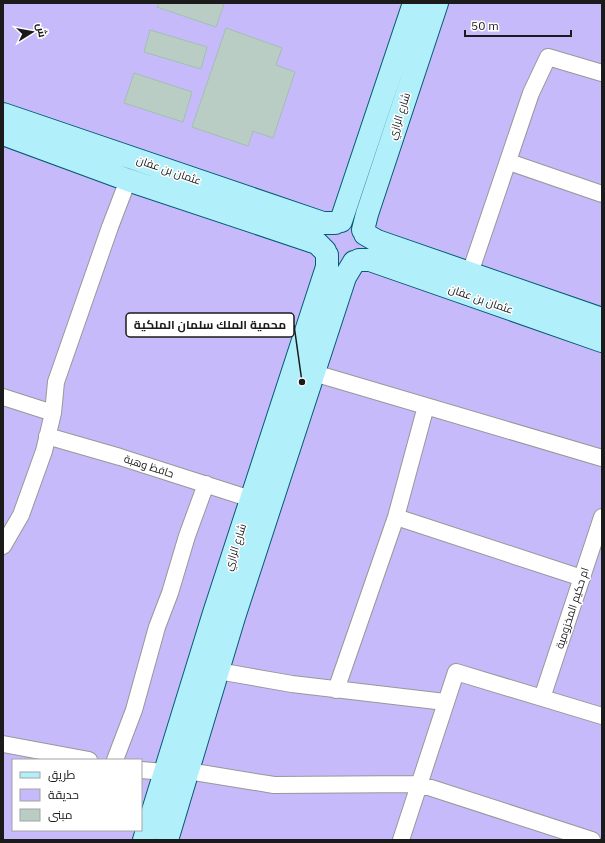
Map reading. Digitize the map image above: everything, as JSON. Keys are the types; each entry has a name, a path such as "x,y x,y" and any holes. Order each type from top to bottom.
{"street":[{"name":"شارع الرازي","path":"338,222 414,3"},
{"name":"شارع الرازي","path":"364,232 367,214 437,3"},
{"path":"470,273 509,162 531,93 548,57 602,73"},
{"name":"عثمان بن عفان","path":"3,114 323,223 338,222"},
{"name":"عثمان بن عفان","path":"3,134 128,180 317,243 326,253"},
{"path":"509,162 602,194"},
{"path":"3,546 21,515 44,451 53,413 56,382 128,180"},
{"path":"338,222 353,222 364,232 368,245 365,253 357,261 342,264 333,261 326,253 324,238 327,230 338,222"},
{"name":"عثمان بن عفان","path":"364,232 377,241 602,319"},
{"name":"شارع الرازي","path":"144,840 214,613 327,267 326,253"},
{"name":"عثمان بن عفان","path":"357,261 370,260 602,341"},
{"name":"شارع الرازي","path":"167,840 218,671 345,277 357,261"},
{"path":"314,373 602,458"},
{"path":"3,397 53,413"},
{"path":"336,690 396,516 426,406"},
{"name":"حافظ وهبة","path":"47,436 251,499"},
{"path":"115,759 134,710 157,628 170,593 187,536 206,484"},
{"path":"396,516 582,578"},
{"name":"ام حكيم المخزومية","path":"542,698 602,517"},
{"path":"218,671 336,690 444,702"},
{"path":"401,840 444,702 456,672 602,716"},
{"path":"3,744 84,759"},
{"path":"142,770 165,772"},
{"path":"188,771 274,785 419,784 592,840"}],"green space":[{"path":"3,3 602,3 602,840 3,840"}],"building":[{"path":"159,3 224,4 216,27 157,7"},
{"path":"226,28 282,48 276,65 295,72 273,138 253,131 248,146 192,127"},
{"path":"150,30 207,47 201,69 144,52"},
{"path":"134,73 192,92 183,122 124,103"}],"place":[{"name":"محمية الملك سلمان الملكية","path":"302,382"}]}
